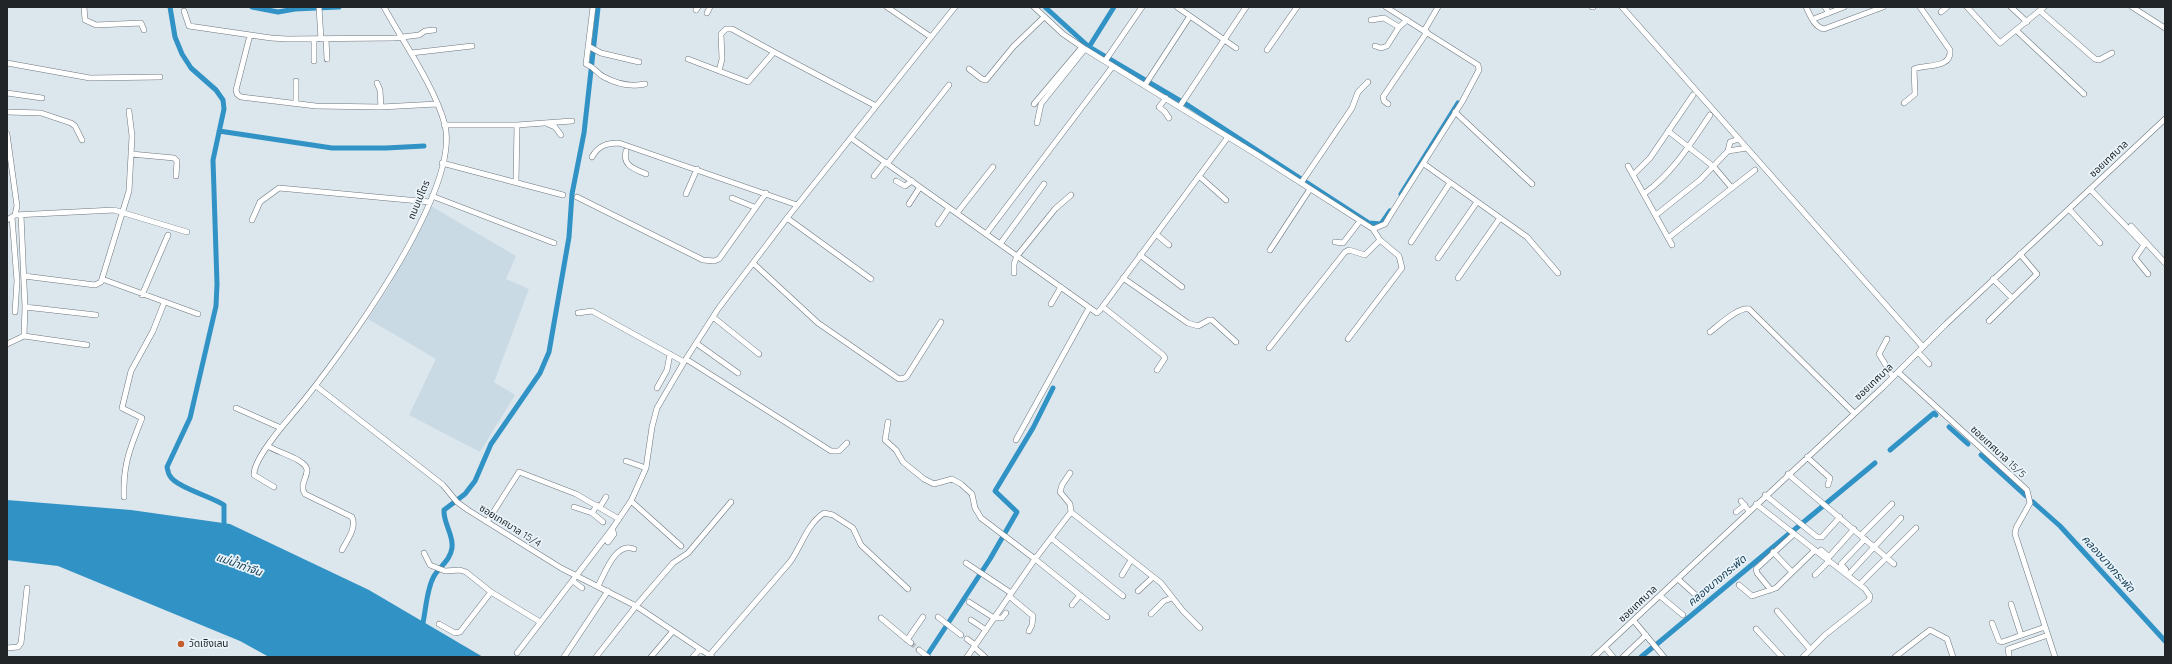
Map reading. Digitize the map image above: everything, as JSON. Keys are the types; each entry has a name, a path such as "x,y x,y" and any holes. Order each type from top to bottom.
{"street":[{"path":"84,7 86,20 90,23 96,25 141,23 144,30"},
{"name":"ถนนเปโตร","path":"274,487 254,475 254,471 268,446 316,386 379,297 430,202 442,163 446,143 444,125 437,104 384,7"},
{"path":"593,7 586,64 594,67 604,77 629,86 645,84"},
{"path":"707,13 710,7"},
{"path":"887,7 931,37"},
{"path":"517,653 612,529 631,501 646,468 654,417 685,360 713,317 797,205 955,7"},
{"path":"1034,7 1063,34 1083,48 1106,60 1113,66 1145,84 1228,137 1303,180 1310,189 1373,229 1380,240 1399,256 1402,268 1348,339"},
{"path":"1106,60 1142,7"},
{"path":"1177,7 1236,48"},
{"path":"1180,106 1246,7"},
{"path":"1267,50 1296,7"},
{"path":"1373,229 1385,224 1424,164 1478,73 1480,67 1386,7"},
{"path":"1388,104 1384,101 1383,97 1425,31 1438,7"},
{"path":"1622,7 1923,347"},
{"path":"1806,7 1819,28 1824,29 1883,7"},
{"path":"1825,7 1829,13"},
{"path":"1816,18 1844,7"},
{"path":"1904,103 1916,94 1914,68 1942,64 1951,54 1950,50 1920,7"},
{"path":"1941,12 1947,7"},
{"path":"1967,7 1999,42 2002,43 2042,9 2095,58 2099,60 2112,53"},
{"path":"2011,7 2027,22"},
{"path":"2132,7 2165,28"},
{"path":"184,10 190,26 270,38 401,38 419,35 425,31 434,30"},
{"path":"319,10 327,59"},
{"path":"1145,84 1190,16"},
{"path":"969,69 982,79 986,80 1013,47 1044,17"},
{"path":"1371,20 1384,18 1399,27"},
{"path":"1375,46 1381,48 1386,47 1399,27 1407,20"},
{"path":"720,71 722,59 721,34 726,29 732,29 876,106"},
{"path":"2017,31 2084,94"},
{"path":"250,35 236,90 237,94 241,97 296,103 381,108 437,104"},
{"path":"314,39 314,61"},
{"path":"411,54 472,46"},
{"path":"589,46 596,50 639,62"},
{"path":"1034,104 1083,48"},
{"path":"1037,123 1041,104 1083,48"},
{"path":"688,59 746,81 750,81 774,52"},
{"path":"7,63 90,78 160,76"},
{"path":"986,234 1113,66"},
{"path":"296,81 296,103"},
{"path":"1303,180 1352,108 1358,92 1368,82"},
{"path":"377,83 380,90 381,108"},
{"path":"874,176 949,85"},
{"path":"7,93 42,98"},
{"path":"1634,174 1650,158 1693,94"},
{"path":"1166,98 1159,107 1169,118"},
{"path":"24,276 95,285 99,284 102,279 103,270 129,191 132,136 128,111"},
{"path":"7,112 41,113 71,123 75,126 82,140"},
{"path":"1455,112 1532,184"},
{"path":"1645,193 1659,182 1689,147 1710,115"},
{"name":"ซอยเทศบาล","path":"1594,657 1765,495 1893,377 2020,254 2165,119"},
{"path":"444,125 517,125 572,121"},
{"path":"547,124 555,127 561,135"},
{"path":"516,182 517,125"},
{"path":"1668,131 1714,166 1731,187"},
{"path":"7,134 17,206 11,218 17,281 15,312"},
{"path":"1016,440 1093,311 1102,307 1228,137"},
{"path":"851,138 1093,311"},
{"path":"1656,215 1700,180 1728,151 1730,142 1739,139"},
{"path":"592,157 596,150 607,144 619,143 628,148 697,169 797,205"},
{"path":"628,148 625,160 627,164 646,174"},
{"path":"1728,151 1747,148"},
{"path":"131,154 174,158 177,161 176,176"},
{"path":"442,163 563,195"},
{"path":"1424,164 1527,237 1558,273"},
{"path":"1628,166 1645,193 1672,245"},
{"path":"957,213 993,167"},
{"path":"686,194 697,169"},
{"path":"1668,238 1731,187 1755,170"},
{"path":"1199,176 1226,200"},
{"path":"896,181 905,186 912,182"},
{"path":"1411,242 1450,183"},
{"path":"1000,244 1044,184"},
{"path":"909,204 920,187"},
{"path":"252,220 260,202 279,188 430,202"},
{"path":"2091,188 2151,246 2165,263"},
{"path":"2091,188 2144,245 2135,258 2148,274"},
{"path":"1270,250 1310,189"},
{"path":"577,197 703,260 709,261 719,259 754,207 766,193"},
{"path":"432,196 554,244"},
{"path":"1014,273 1014,264 1018,256 1055,209 1071,196"},
{"path":"732,198 754,207"},
{"path":"1438,258 1477,202"},
{"path":"938,224 949,208"},
{"path":"2069,209 2100,243"},
{"path":"11,218 21,214 98,210 123,212 187,232"},
{"path":"21,214 25,307 24,336"},
{"path":"787,218 871,279"},
{"path":"1458,278 1500,218"},
{"path":"1335,242 1343,243 1360,221"},
{"path":"1156,234 1169,245"},
{"path":"142,294 168,235"},
{"path":"1269,348 1345,252 1349,250 1365,255 1380,240"},
{"path":"1989,321 2037,274 2020,254"},
{"path":"1140,255 1182,287"},
{"path":"753,263 818,323 899,379 907,376 941,322"},
{"path":"1123,278 1188,323 1198,326 1206,321 1212,320 1236,342"},
{"path":"102,279 164,303 198,314"},
{"path":"1994,279 2012,298"},
{"path":"1051,304 1061,287"},
{"path":"124,497 123,475 126,461 142,418 122,408 131,371 153,331 164,303"},
{"path":"25,307 96,315"},
{"path":"1102,307 1164,355 1165,358 1157,370"},
{"path":"1710,332 1739,310 1746,308 1749,309 1854,413"},
{"path":"578,313 592,311 670,354 685,360 831,451 839,451 847,443"},
{"path":"713,317 759,354"},
{"path":"7,344 24,336 88,344"},
{"path":"1887,339 1879,354 1893,377"},
{"path":"696,343 738,373"},
{"path":"1918,352 1929,364"},
{"path":"657,388 667,370 670,354"},
{"name":"ซอยเทศบาล 15/5","path":"1898,372 2027,490 2030,503 2016,528 2015,534 2056,657"},
{"name":"ซอยเทศบาล 15/4","path":"316,386 443,485 453,495 457,502 574,579 598,586 636,606 710,656"},
{"path":"236,408 281,428"},
{"path":"888,422 885,440 896,450 903,462 930,482 941,483 952,479 961,484 972,494 975,508 979,516 1035,558 1107,617"},
{"path":"268,446 301,461 306,466 307,471 303,485 305,494 352,517 354,521 353,528 342,550"},
{"path":"1807,457 1830,478 1828,485"},
{"path":"626,461 646,468"},
{"path":"487,522 519,472 576,494 619,519"},
{"path":"967,657 1035,558 1070,512 1070,504 1060,492 1062,485 1070,473"},
{"path":"1788,474 1894,564"},
{"path":"1765,495 1820,538 1840,517"},
{"path":"592,513 606,497"},
{"path":"631,501 681,546"},
{"path":"596,657 672,563 688,552 731,502"},
{"path":"1736,512 1743,503 1749,511"},
{"path":"1756,504 1794,534 1831,559 1864,588 1870,596 1869,600 1802,657"},
{"path":"1871,590 1841,564 1892,504"},
{"path":"574,507 592,513 603,522"},
{"path":"1070,512 1166,588 1172,598 1200,628"},
{"path":"710,656 790,562 815,520 824,513 833,515 853,528 861,545 908,589"},
{"path":"1850,573 1901,518"},
{"path":"1862,582 1916,528"},
{"path":"608,542 614,534 612,529"},
{"path":"1815,575 1831,559 1854,529"},
{"path":"1771,590 1756,573 1756,569 1794,534"},
{"path":"1051,538 1123,596"},
{"path":"598,586 611,562 622,548 626,547 634,549"},
{"path":"1739,585 1752,596 1771,590 1818,550"},
{"path":"1774,552 1792,572"},
{"path":"424,553 430,564 444,571 463,571 491,592 540,622"},
{"path":"1122,575 1132,560"},
{"path":"966,563 983,573 1010,594 1033,616 1032,625 1029,631"},
{"path":"1138,591 1153,577"},
{"path":"574,579 582,588"},
{"path":"1678,579 1700,599"},
{"path":"7,648 18,647 21,643 27,588"},
{"path":"564,657 608,591"},
{"path":"439,624 455,633 460,632 491,592"},
{"path":"1072,605 1080,595"},
{"path":"1660,596 1683,615"},
{"path":"1151,614 1164,601 1172,598"},
{"path":"970,602 994,618 1002,618 1006,613"},
{"path":"2011,604 2021,635"},
{"path":"1777,611 1810,649"},
{"path":"881,618 909,641 923,617"},
{"path":"938,617 961,635"},
{"path":"971,620 986,630"},
{"path":"1634,620 1664,657"},
{"path":"1992,623 1999,641 2045,627"},
{"path":"1756,629 1782,657"},
{"path":"1895,657 1930,630 1947,639 1953,657"},
{"path":"651,657 673,631"},
{"path":"1623,657 1646,635"},
{"path":"2008,655 2008,648 2048,635"},
{"path":"967,639 985,657"},
{"path":"1605,647 1613,657"},
{"path":"693,657 700,649"}],"shaded area":[{"path":"431,206 516,256 506,279 529,289 494,382 515,395 480,452 409,415 436,359 368,319 390,285"}],"water":[{"name":"แม่น้ำท่าจีน","path":"7,500 131,510 230,524 369,590 483,657 269,657 240,641 58,566 7,560"}],"waterway":[{"path":"170,7 175,37 182,54 191,68 216,90 223,100 224,109 213,160 217,284 216,306 190,418 167,467 169,475 179,484 224,505 224,528"},
{"path":"252,7 278,12 295,9 339,7"},
{"path":"1045,7 1089,47 1189,106 1369,223 1381,224 1390,211"},
{"path":"1089,47 1114,7"},
{"path":"422,627 431,582 436,572 451,553 452,548 444,510 465,494 475,481 491,444 540,373 549,352 569,237 572,194 584,133 598,8"},
{"path":"1401,194 1458,103"},
{"path":"219,131 332,148 424,146"},
{"path":"926,657 990,559 1017,512 995,491 1033,428 1053,388"},
{"name":"คลองบางกระพัด","path":"1890,450 1934,413 1936,415"},
{"name":"คลองบางกระพัด","path":"1949,427 1968,444"},
{"name":"คลองบางกระพัด","path":"1981,455 2026,496"},
{"name":"คลองบางกระพัด","path":"1794,530 1875,463"},
{"name":"คลองบางกระพัด","path":"2033,502 2060,526 2165,641"},
{"name":"คลองบางกระพัด","path":"1657,644 1790,533"},
{"name":"คลองบางกระพัด","path":"1641,657 1653,647"}],"tunnel":[{"path":"911,643 919,650"}],"place":[{"name":"วัดเชิงเลน","path":"181,644"}]}
